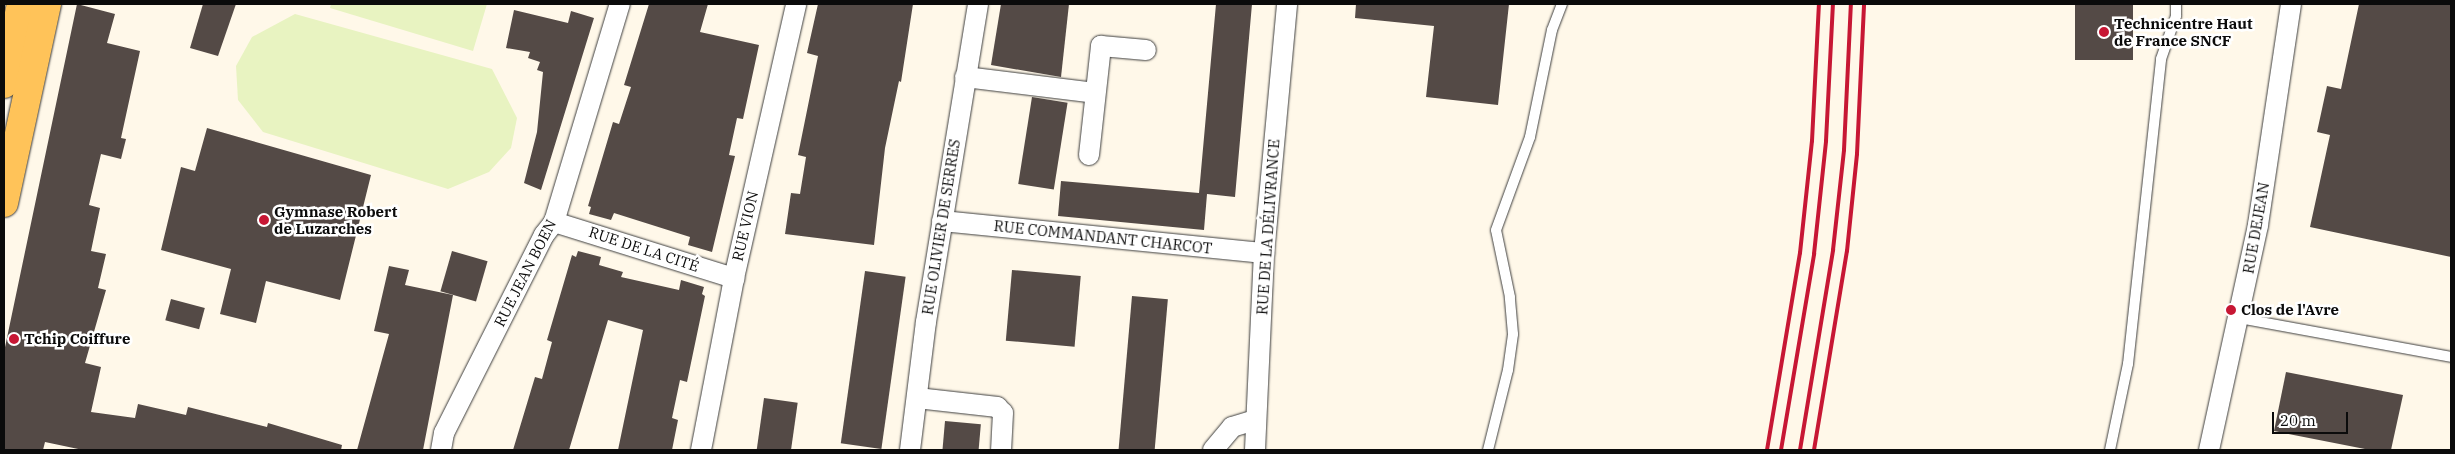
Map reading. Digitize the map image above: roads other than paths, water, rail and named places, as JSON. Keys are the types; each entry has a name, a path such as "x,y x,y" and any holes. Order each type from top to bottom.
{"main road":[{"path":"4,84 21,4"},
{"path":"4,203 47,4"}],"street":[{"name":"RUE JEAN BOEN","path":"441,450 444,433 544,235 554,222 620,4"},
{"name":"RUE VION","path":"701,450 734,278 796,4"},
{"name":"RUE OLIVIER DE SERRES","path":"910,450 942,221 978,4"},
{"name":"RUE DE LA DÉLIVRANCE","path":"1255,450 1264,253 1287,4"},
{"name":"RUE DEJEAN","path":"2209,450 2240,318 2261,207 2291,4"},
{"path":"1089,155 1101,46 1146,50"},
{"path":"965,77 1095,93"},
{"name":"RUE COMMANDANT CHARCOT","path":"942,221 1264,253"},
{"name":"RUE DE LA CITÉ","path":"554,222 734,278"},
{"path":"917,398 997,408 1004,413 1001,450"},
{"path":"1213,450 1232,427 1255,420"}],"lane":[{"path":"1488,450 1513,334 1510,297 1496,230 1530,137 1552,30 1562,4"},
{"path":"2110,450 2128,364 2161,59 2176,16 2176,4"},
{"path":"2240,318 2451,357"}],"railway":[{"path":"1767,450 1800,253 1812,141 1819,4"},
{"path":"1781,450 1814,254 1826,141 1833,4"},
{"path":"1800,450 1833,250 1844,150 1851,4"},
{"path":"1814,450 1847,251 1857,154 1864,4"}],"place":[{"name":"Technicentre Haut de France SNCF","path":"2104,32"},
{"name":"Gymnase Robert de Luzarches","path":"264,220"},
{"name":"Clos de l'Avre","path":"2231,310"},
{"name":"Tchip Coiffure","path":"14,339"}]}
